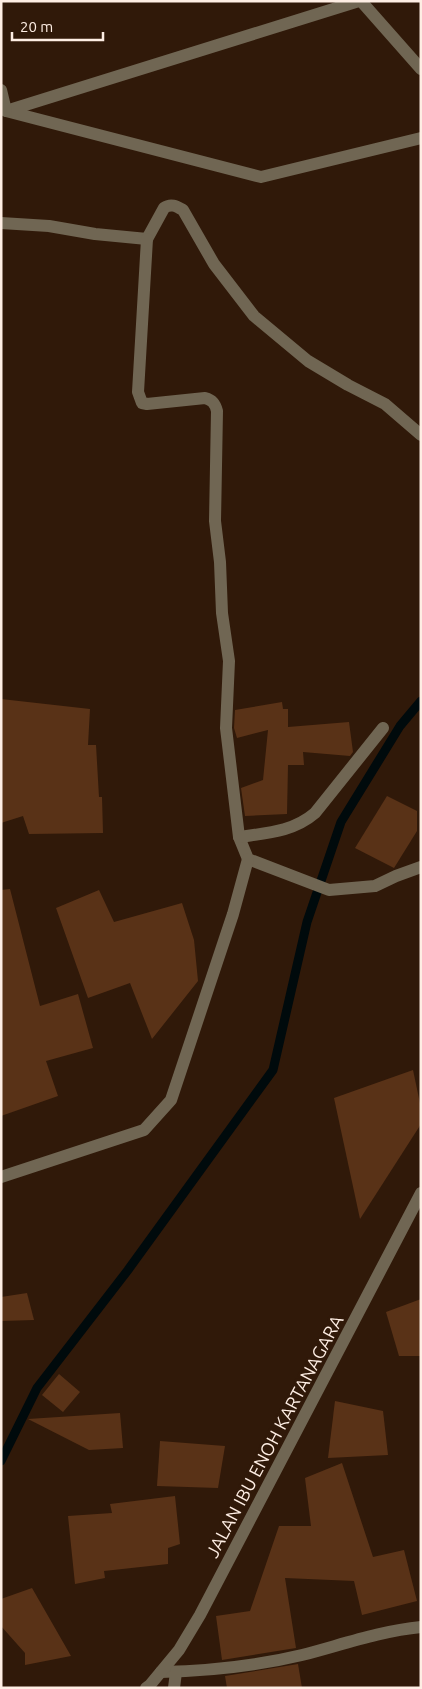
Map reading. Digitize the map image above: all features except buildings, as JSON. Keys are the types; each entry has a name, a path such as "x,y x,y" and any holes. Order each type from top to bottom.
{"street":[{"path":"6,111 360,1 421,68"},
{"path":"1,90 6,111"},
{"path":"6,111 261,176 421,138"},
{"path":"1,1177 144,1130 171,1100 233,914 248,859 239,837 226,728 229,661 222,613 220,562 215,522 217,410 211,400 205,398 142,404 138,392 147,239 164,208 168,205 176,205 183,210 214,264 254,316 308,361 385,404 421,435"},
{"path":"1,223 49,226 95,234 147,239"},
{"path":"239,837 284,830 297,826 307,820 315,813 383,728"},
{"path":"248,859 329,890 375,886 421,867"},
{"name":"JALAN IBU ENOH KARTANAGARA","path":"146,1688 179,1650 200,1615 421,1194"},
{"path":"161,1672 227,1668 299,1656 394,1630 421,1627"},
{"path":"174,1688 176,1672"}],"waterway":[{"path":"1,1461 37,1388 128,1270 273,1070 307,922 341,822 400,726 421,701"}]}
